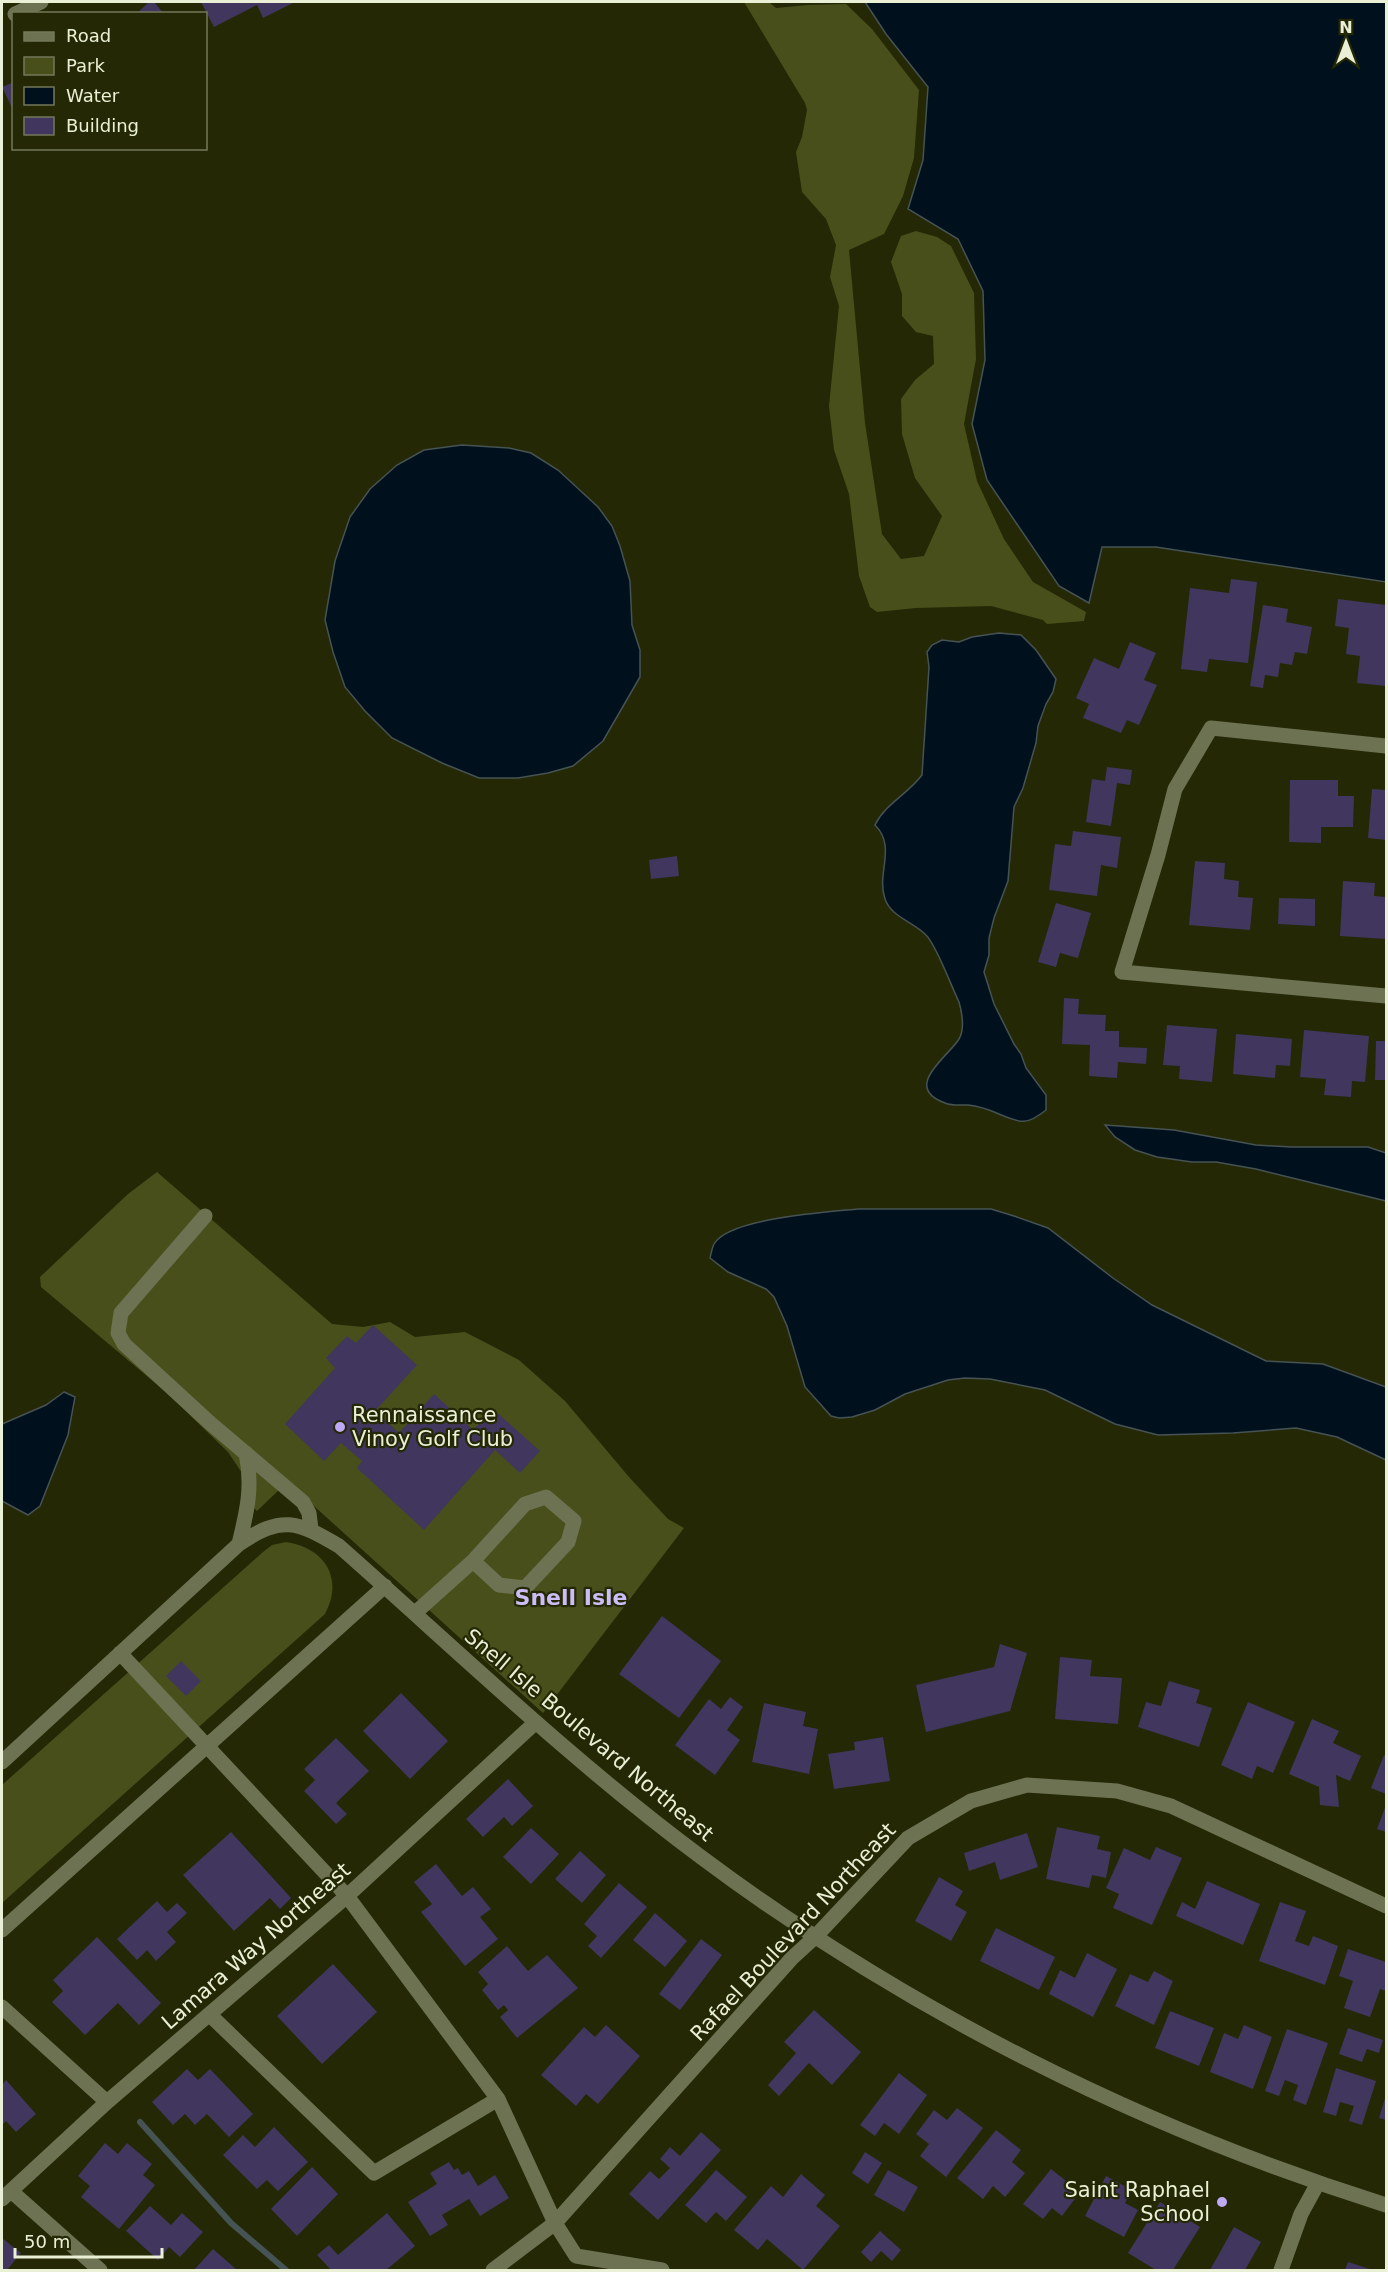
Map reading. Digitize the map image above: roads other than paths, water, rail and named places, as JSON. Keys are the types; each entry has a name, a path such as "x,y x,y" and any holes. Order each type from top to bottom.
{"street":[{"path":"18,12 41,2"},
{"path":"1386,746 1211,728 1175,789 1158,855 1122,972 1386,996"},
{"path":"205,1216 121,1313 117,1334 124,1344 303,1502 309,1514 311,1529"},
{"path":"239,1544 249,1501 250,1473 246,1453"},
{"path":"415,1613 473,1561 525,1504 546,1497 574,1521 568,1542 525,1588 499,1585 473,1561"},
{"name":"Snell Isle Boulevard Northeast","path":"2,1762 239,1544 260,1530 274,1526 291,1524 311,1529 339,1546 619,1793 700,1857 815,1937 900,1989 1031,2061 1170,2126 1318,2183 1386,2205"},
{"path":"2,1930 385,1586"},
{"path":"120,1653 347,1896 498,2099 555,2223 576,2256 662,2271"},
{"name":"Lamara Way Northeast","path":"6,2195 107,2103 347,1896 536,1722"},
{"name":"Rafael Boulevard Northeast","path":"493,2271 555,2223 784,1967 908,1838 971,1801 1027,1785 1117,1791 1172,1806 1386,1906"},
{"path":"2,2007 107,2103"},
{"path":"210,2015 374,2173 498,2099"},
{"path":"1281,2271 1301,2214 1318,2183"},
{"path":"6,2195 100,2271"}],"water":[{"path":"865,2 1386,2 1386,582 1156,547 1102,547 1089,603 1059,586 987,480 972,424 985,360 983,291 958,239 908,209 923,160 928,87 886,34"},
{"path":"462,445 509,448 531,453 558,470 598,507 612,526 620,546 630,581 632,625 640,650 640,677 603,741 573,766 518,778 479,778 442,763 392,738 345,687 325,620 335,561 350,517 370,489 397,465 424,450"},
{"path":"999,633 1021,635 1036,650 1056,679 1053,692 1038,726 1036,743 1023,788 1014,807 1008,881 994,918 989,938 989,955 984,972 994,1004 1026,1068 1046,1095 1046,1110 1028,1121 1018,1121 976,1106 948,1104 933,1096 927,1089 927,1080 932,1071 961,1035 961,1011 944,967 930,940 921,930 897,915 885,899 883,880 885,842 875,825 885,811 922,775 929,667 927,652 932,645 942,640 959,642 972,637"},
{"path":"1105,1125 1174,1130 1256,1145 1368,1147 1386,1153 1386,1201 1256,1169 1216,1162 1192,1162 1157,1157 1135,1150 1115,1137"},
{"path":"858,1209 991,1209 1014,1216 1048,1228 1152,1305 1266,1361 1323,1364 1386,1387 1386,1460 1337,1437 1296,1428 1233,1433 1158,1435 1115,1424 1045,1390 990,1379 948,1380 905,1394 875,1410 852,1417 831,1416 805,1387 787,1326 774,1297 766,1289 728,1272 710,1258 714,1244 723,1235 739,1228 780,1218"},
{"path":"64,1392 75,1397 68,1435 40,1506 28,1515 2,1501 2,1424 46,1405"}],"waterway":[{"path":"140,2122 231,2223 286,2270"}],"place":[{"name":"Rennaissance Vinoy Golf Club","path":"340,1427"},
{"name":"Saint Raphael School","path":"1222,2202"}],"district":[{"name":"Snell Isle","path":"571,1597"}]}
